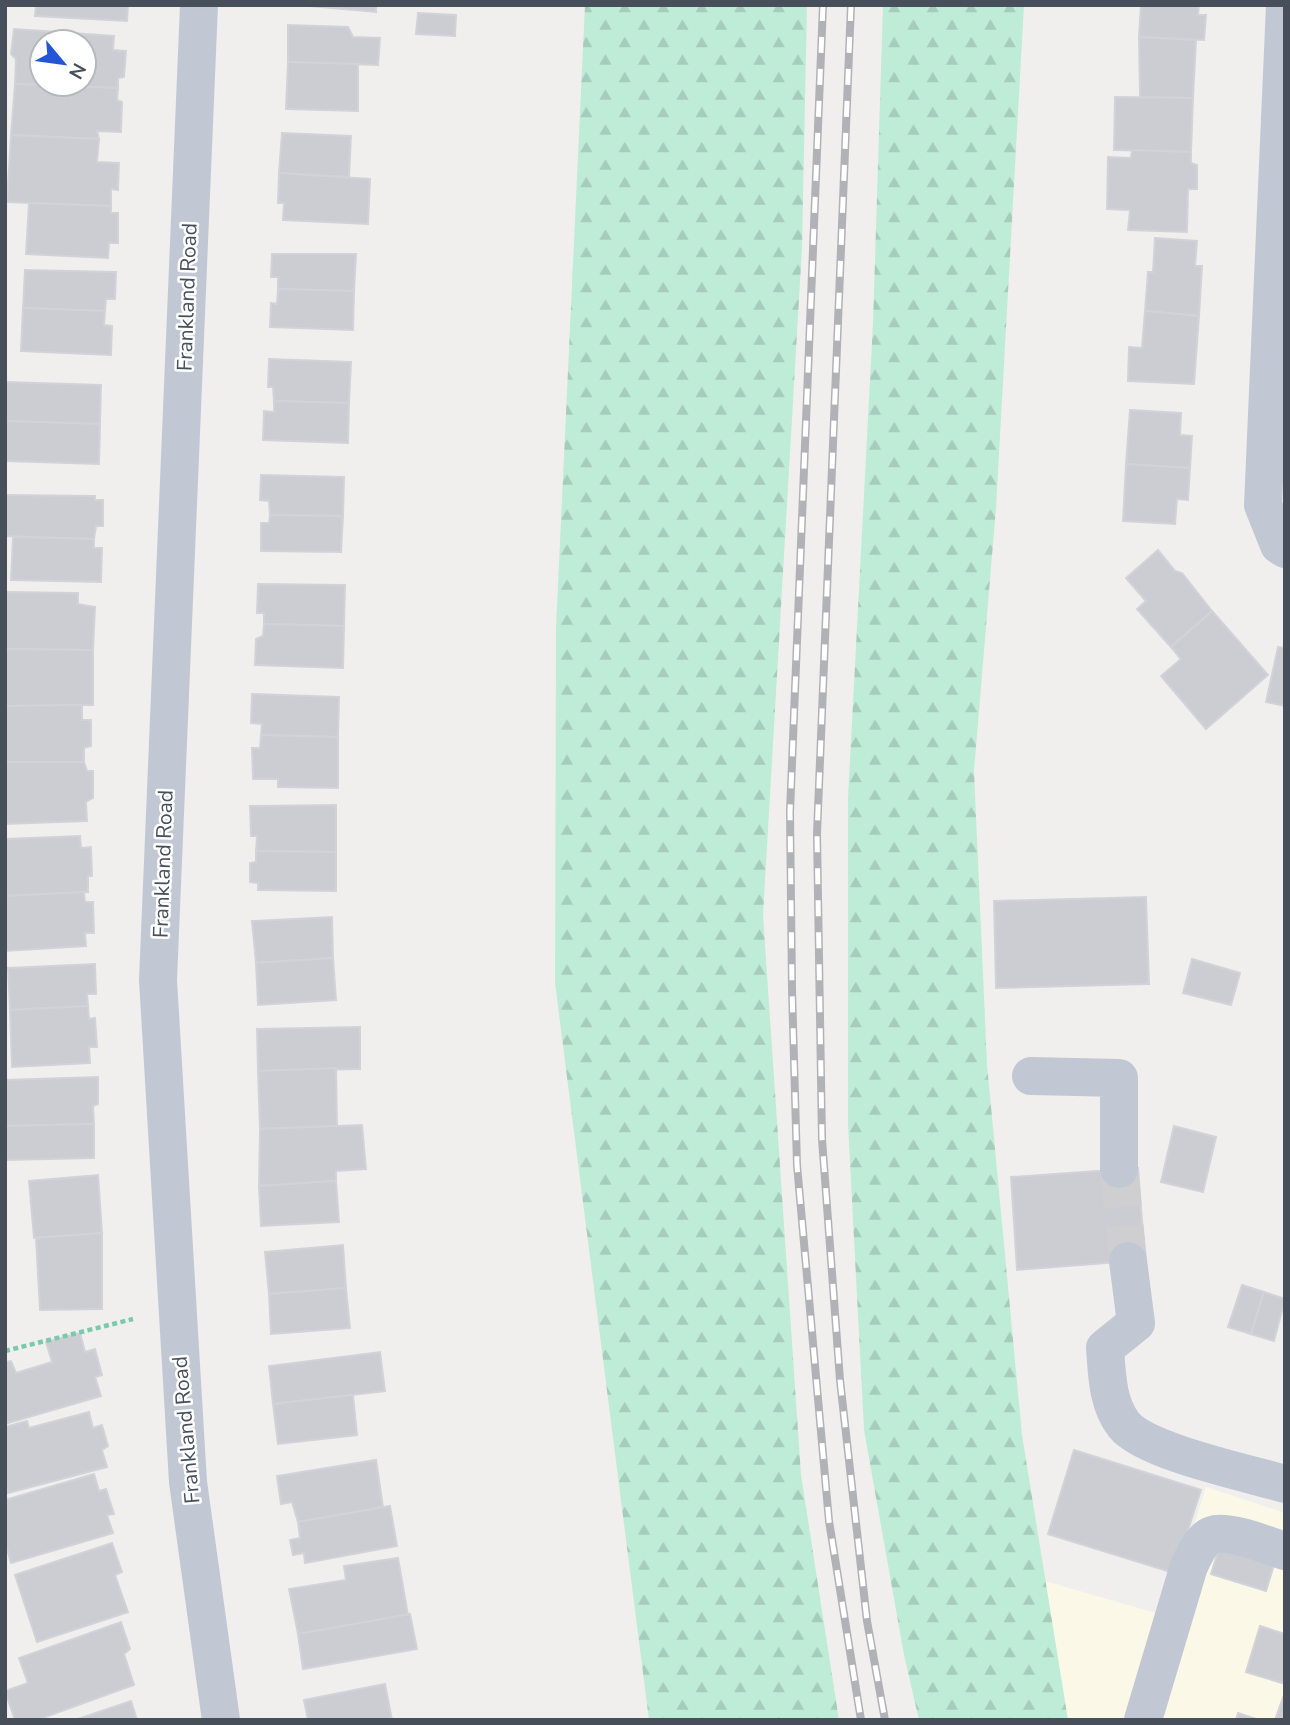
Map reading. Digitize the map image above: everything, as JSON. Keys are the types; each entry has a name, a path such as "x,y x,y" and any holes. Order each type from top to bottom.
{"street":[{"name":"Frankland Road","path":"200,5 158,980 188,1482 221,1720"},
{"path":"1284,5 1263,505 1279,545 1285,549"},
{"path":"1031,1076 1119,1078 1119,1169"},
{"path":"1128,1261 1136,1323 1105,1348 1109,1390 1114,1408 1125,1426 1142,1440 1285,1484"},
{"path":"1143,1720 1189,1566 1201,1544 1212,1535 1226,1533 1285,1551"}],"path":[{"path":"5,1351 176,1309"}],"shaded area":[{"path":"1206,1487 1285,1513 1285,1720 1068,1720 1045,1581 1166,1616"}],"green space":[{"path":"585,5 807,5 802,248 763,915 801,1475 839,1720 649,1720 555,983 556,628"},
{"path":"883,5 1024,5 996,508 974,771 987,1064 1022,1435 1068,1720 919,1720 904,1655 864,1430 848,1124 848,798 873,323"}],"building":[{"path":"36,5 128,5 127,21 35,16"},
{"path":"298,5 376,5 376,12"},
{"path":"1141,5 1199,5 1198,15 1206,15 1204,40 1139,37"},
{"path":"418,13 456,15 455,36 416,34"},
{"path":"288,25 348,27 353,37 380,38 378,65 288,62"},
{"path":"14,29 28,30 28,85 15,84 16,59 11,54"},
{"path":"98,35 114,36 113,50 126,51 124,77 118,78 118,88 98,87"},
{"path":"1139,37 1196,40 1193,98 1140,97"},
{"path":"288,62 358,64 358,111 286,109"},
{"path":"15,84 28,85 28,98 98,98 98,87 118,88 117,100 122,102 121,132 97,131 99,139 11,135"},
{"path":"1115,97 1193,98 1191,152 1114,150"},
{"path":"282,133 351,136 349,177 279,173"},
{"path":"11,135 99,139 97,162 119,163 118,190 111,189 111,206 7,202"},
{"path":"1132,150 1191,152 1191,163 1197,165 1197,189 1188,189 1187,232 1128,230 1130,210 1107,209 1108,157 1131,158"},
{"path":"279,173 370,179 368,224 283,220 284,203 278,203"},
{"path":"29,203 111,206 111,213 118,213 118,243 109,243 108,258 26,254"},
{"path":"1155,238 1197,241 1195,266 1202,266 1199,316 1145,311 1148,272 1153,272"},
{"path":"272,254 356,254 354,291 278,289 278,277 271,277"},
{"path":"25,270 116,272 115,299 106,299 105,311 23,308"},
{"path":"278,289 354,291 353,330 270,327 271,303 277,304"},
{"path":"23,308 105,311 104,325 112,326 111,355 21,351"},
{"path":"1145,311 1199,316 1194,384 1128,381 1129,347 1142,348"},
{"path":"269,359 351,362 349,403 274,401 273,387 268,387"},
{"path":"5,382 101,385 100,424 5,421"},
{"path":"274,401 349,403 348,443 263,440 264,411 274,412"},
{"path":"1130,410 1181,413 1180,435 1192,436 1190,468 1126,464"},
{"path":"5,421 100,424 99,464 5,461"},
{"path":"1126,464 1190,468 1188,500 1177,499 1175,524 1123,521"},
{"path":"261,475 344,477 343,516 270,515 269,501 260,500"},
{"path":"5,495 95,496 95,500 103,500 103,526 96,526 94,539 5,536"},
{"path":"270,515 343,516 341,552 261,551 261,523 269,523"},
{"path":"13,537 94,539 94,548 102,548 101,582 11,580"},
{"path":"1158,550 1175,571 1182,573 1212,611 1171,647 1137,609 1146,601 1126,578"},
{"path":"258,584 345,585 344,626 264,624 264,613 257,613"},
{"path":"5,592 78,593 78,604 95,607 93,650 5,649"},
{"path":"1212,611 1268,675 1206,729 1161,676 1181,659 1171,647"},
{"path":"264,624 344,626 343,668 255,665 256,639 263,636"},
{"path":"1278,647 1285,648 1285,706 1266,702"},
{"path":"5,649 93,650 93,705 5,706"},
{"path":"252,694 339,697 338,737 261,735 262,724 251,723"},
{"path":"82,705 82,720 91,720 91,746 84,748 84,762 5,762 5,706"},
{"path":"261,735 338,737 338,788 278,787 278,779 253,779 252,748 260,748"},
{"path":"5,762 84,762 87,771 93,771 93,798 86,802 87,821 5,824"},
{"path":"336,805 336,852 256,851 257,836 251,836 250,806"},
{"path":"80,836 81,848 91,847 92,876 88,876 88,892 5,896 5,839"},
{"path":"256,851 336,852 336,891 258,890 258,883 250,882 250,863 256,862"},
{"path":"84,892 85,902 93,902 94,933 85,933 86,946 5,951 5,896"},
{"path":"1146,897 1149,984 996,988 994,901"},
{"path":"332,917 333,958 256,963 252,921"},
{"path":"333,958 336,1000 258,1005 256,963"},
{"path":"1192,959 1240,973 1231,1005 1183,993"},
{"path":"95,964 96,994 87,994 88,1006 10,1010 8,968"},
{"path":"88,1006 89,1019 95,1018 97,1047 89,1047 90,1063 12,1067 10,1010"},
{"path":"360,1027 360,1069 258,1071 257,1029"},
{"path":"336,1068 337,1126 260,1129 258,1071"},
{"path":"98,1077 98,1104 93,1106 94,1124 5,1126 5,1080"},
{"path":"94,1124 94,1158 5,1160 5,1126"},
{"path":"362,1125 366,1169 336,1171 336,1181 259,1186 260,1129"},
{"path":"1174,1126 1216,1137 1203,1192 1161,1182"},
{"path":"1138,1168 1145,1260 1017,1270 1011,1177"},
{"path":"98,1175 102,1233 34,1238 29,1181"},
{"path":"336,1181 339,1222 261,1226 259,1186"},
{"path":"102,1233 102,1309 40,1310 36,1238"},
{"path":"343,1245 346,1288 269,1294 265,1252"},
{"path":"1242,1285 1264,1292 1251,1334 1228,1327"},
{"path":"346,1288 350,1328 271,1334 269,1294"},
{"path":"1264,1292 1285,1299 1274,1341 1251,1334"},
{"path":"80,1333 85,1352 95,1349 102,1375 95,1377 101,1396 5,1424 5,1362 11,1361 16,1373 52,1362 46,1342"},
{"path":"380,1352 385,1391 273,1404 269,1366"},
{"path":"353,1395 357,1435 278,1444 273,1404"},
{"path":"89,1412 93,1428 102,1425 108,1446 102,1450 107,1467 8,1493 5,1483 5,1427 27,1421 29,1428"},
{"path":"1074,1450 1201,1490 1174,1573 1048,1534"},
{"path":"376,1460 383,1507 298,1522 292,1502 281,1504 277,1476"},
{"path":"94,1474 99,1491 106,1489 114,1514 107,1515 113,1533 11,1563 5,1542 5,1500"},
{"path":"390,1506 397,1546 305,1563 304,1553 293,1555 290,1540 300,1538 298,1522"},
{"path":"1221,1541 1276,1558 1266,1591 1211,1574"},
{"path":"112,1543 122,1572 115,1575 128,1612 37,1642 15,1575"},
{"path":"398,1558 408,1615 298,1634 289,1589 346,1580 344,1566"},
{"path":"410,1614 417,1649 303,1669 298,1634"},
{"path":"121,1622 130,1649 124,1654 134,1685 37,1720 15,1720 5,1691 28,1683 19,1658"},
{"path":"1260,1626 1285,1634 1285,1684 1246,1672"},
{"path":"385,1684 392,1720 308,1720 304,1700"},
{"path":"1285,1692 1285,1720 1275,1720"},
{"path":"131,1701 137,1720 75,1720"},
{"path":"1238,1713 1259,1720 1236,1720"}],"tunnel":[{"path":"1119,1169 1128,1261"}],"railway":[{"path":"823,5 790,812 792,989 797,1165 829,1521 861,1720"},
{"path":"851,5 817,834 822,1139 840,1380 867,1621 885,1720"}]}
